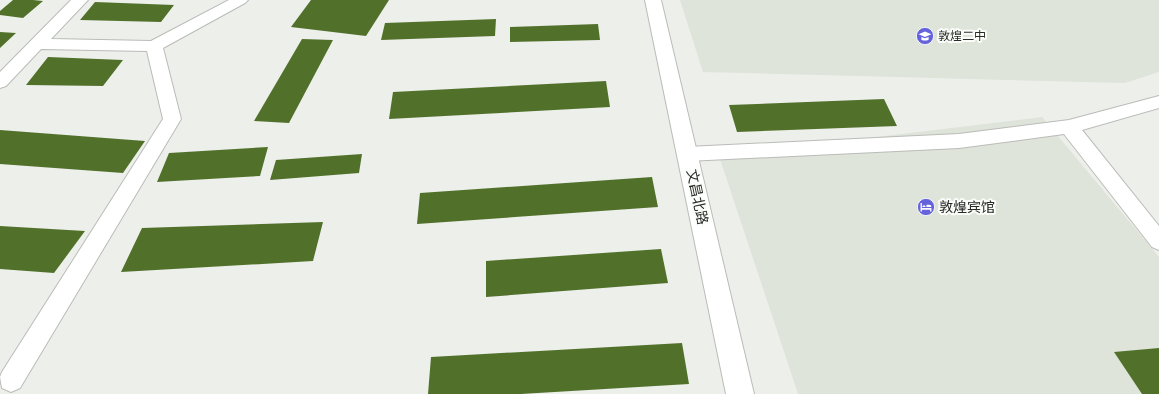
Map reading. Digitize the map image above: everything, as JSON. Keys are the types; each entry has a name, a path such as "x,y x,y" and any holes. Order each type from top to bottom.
{"street":[{"path":"0,82 39,44 80,0"},
{"path":"39,44 154,46 240,0"},
{"name":"文昌北路","path":"653,0 740,394"},
{"path":"11,380 172,119 154,46"},
{"path":"687,154 959,141 1069,127 1159,102"},
{"path":"1069,127 1159,241"}],"shaded area":[{"name":"敦煌二中","path":"680,0 1159,0 1159,72 1125,83 703,72"},
{"name":"敦煌宾馆","path":"1042,117 1159,257 1159,394 798,394 719,156"}],"building":[{"path":"13,0 43,1 23,18 0,15 0,11"},
{"path":"311,0 389,0 366,36 291,27"},
{"path":"95,2 174,5 161,22 80,20"},
{"path":"496,19 495,36 381,40 385,23"},
{"path":"598,24 600,40 510,42 510,27"},
{"path":"0,32 16,33 0,48"},
{"path":"302,39 333,40 289,123 254,121"},
{"path":"48,57 123,60 103,86 26,85"},
{"path":"606,81 610,107 389,119 393,92"},
{"path":"884,99 897,126 737,132 729,105"},
{"path":"0,130 145,141 123,173 0,164"},
{"path":"268,147 260,176 157,182 169,153"},
{"path":"362,154 359,173 270,180 276,160"},
{"path":"652,177 658,207 417,224 420,193"},
{"path":"323,222 313,261 121,272 142,228"},
{"path":"0,226 85,231 54,273 0,269"},
{"path":"661,249 668,283 486,297 486,261"},
{"path":"682,343 689,384 521,394 428,394 431,357"},
{"path":"1159,348 1159,394 1142,394 1114,352"}],"place":[{"name":"敦煌二中","path":"925,36"},
{"name":"敦煌宾馆","path":"926,207"}]}
